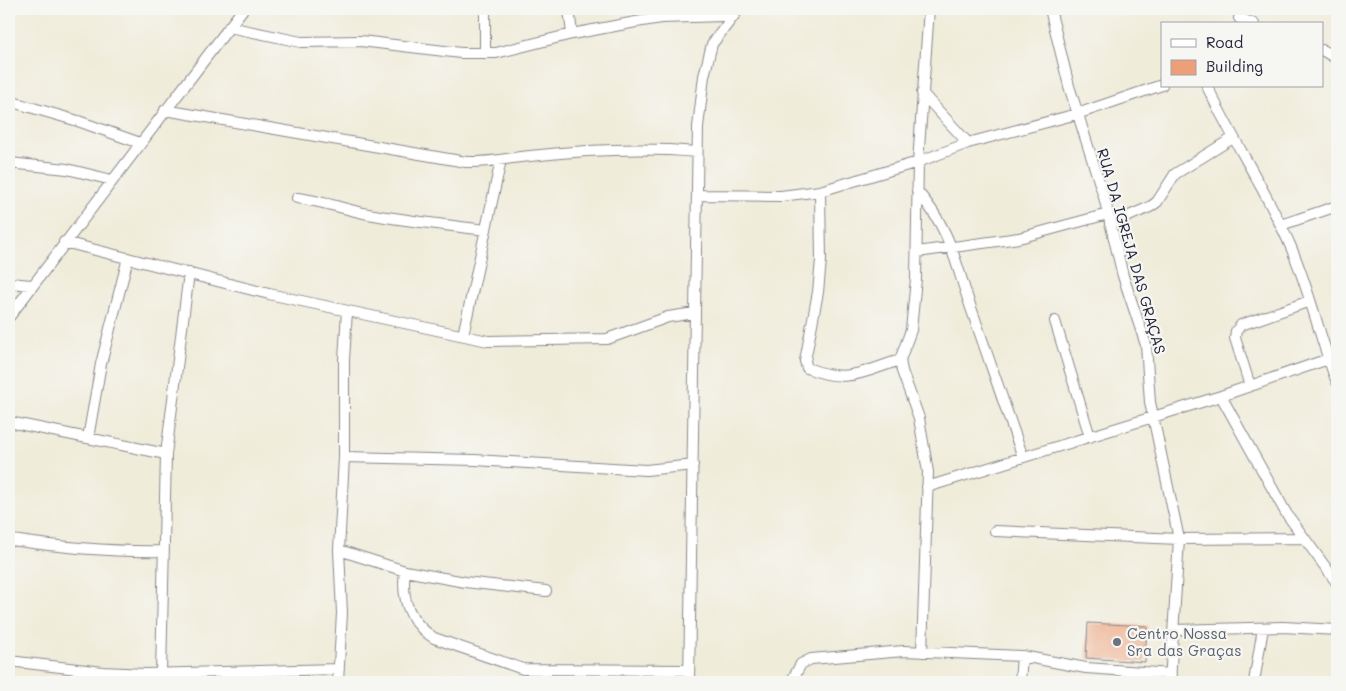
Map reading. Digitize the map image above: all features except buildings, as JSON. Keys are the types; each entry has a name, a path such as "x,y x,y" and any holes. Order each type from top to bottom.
{"street":[{"path":"485,9 485,53"},
{"path":"569,9 572,34"},
{"path":"230,27 301,42 361,41 461,54 496,52 572,34 661,18 723,16 738,9"},
{"path":"689,682 697,152 704,76 712,44 738,9"},
{"path":"922,652 928,472 919,418 902,371 900,360 911,330 917,252 918,162 929,9"},
{"name":"RUA DA IGREJA DAS GRAÇAS","path":"1050,9 1058,46 1109,219 1123,276 1146,345 1153,417 1180,539 1170,678"},
{"path":"9,317 140,142 230,27 240,10"},
{"path":"1324,51 1337,59"},
{"path":"697,195 781,196 820,191 918,162 968,143 1078,114 1161,85"},
{"path":"1208,88 1233,138 1260,182 1281,225 1332,357 1337,382"},
{"path":"922,93 968,143"},
{"path":"9,101 78,121 140,142"},
{"path":"165,110 466,162 490,163 529,156 643,149 697,152"},
{"path":"917,252 1019,238 1109,219 1150,207 1157,202 1175,174 1233,138"},
{"path":"463,336 501,160"},
{"path":"9,163 67,169 112,180"},
{"path":"820,191 821,260 818,292 804,361 807,368 841,378 864,373 900,360"},
{"path":"917,191 941,223 952,248 1023,457"},
{"path":"297,198 325,202 363,213 407,221 486,230"},
{"path":"1281,225 1337,206"},
{"path":"64,242 347,311 500,342 607,340 660,319 695,314"},
{"path":"88,438 101,364 128,258"},
{"path":"162,678 166,454 189,274"},
{"path":"9,283 32,285"},
{"path":"1250,386 1235,338 1236,331 1241,325 1310,301"},
{"path":"338,682 342,613 339,550 344,457 344,360 347,311"},
{"path":"1055,321 1090,436"},
{"path":"928,487 1221,396 1332,357"},
{"path":"1221,396 1286,513 1337,583"},
{"path":"9,422 166,454"},
{"path":"344,457 475,460 646,470 693,465"},
{"path":"995,530 1180,539 1303,538"},
{"path":"9,542 12,540 70,549 112,552 163,551"},
{"path":"339,550 405,571 465,582 546,591"},
{"path":"405,571 405,601 409,614 423,631 434,638 500,663 523,669 689,670"},
{"path":"1254,682 1263,628"},
{"path":"1174,630 1263,628 1337,630"},
{"path":"791,682 800,664 811,659 904,650 1022,656 1086,668 1170,678"},
{"path":"1020,682 1022,656"},
{"path":"9,661 101,677 162,678 339,669"}],"place":[{"name":"Centro Nossa Sra das Graças","path":"1117,642"}]}
